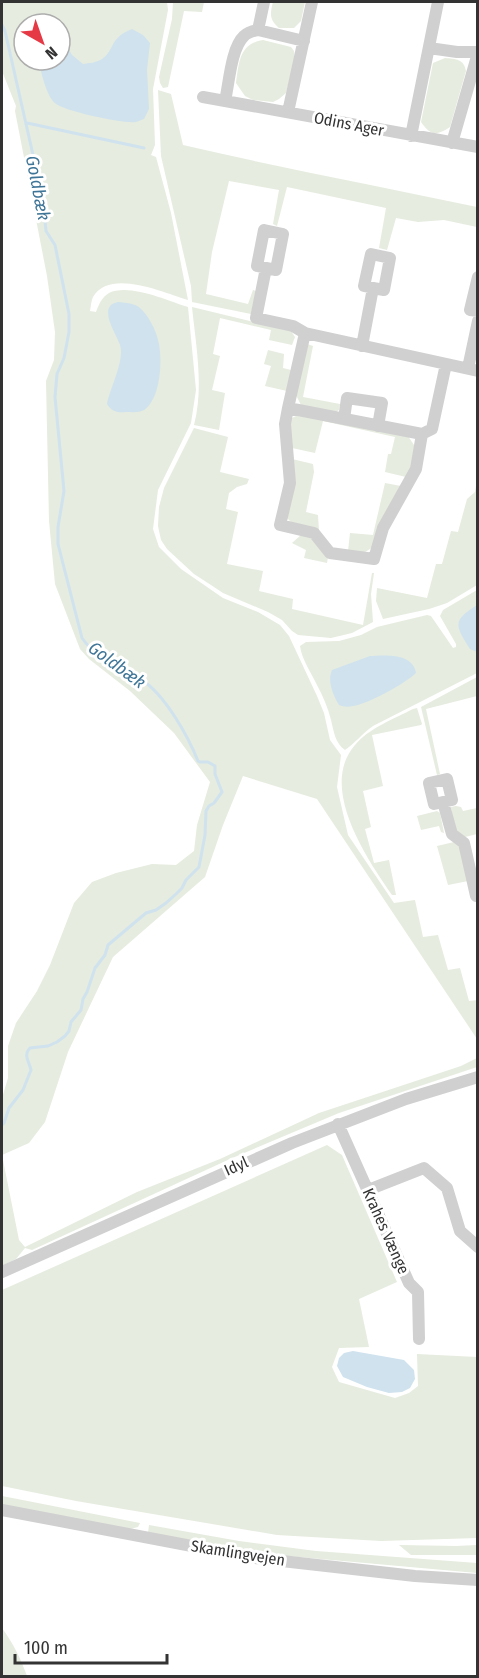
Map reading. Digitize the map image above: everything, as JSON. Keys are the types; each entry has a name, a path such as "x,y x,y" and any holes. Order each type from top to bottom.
{"street":[{"path":"258,30 264,2"},
{"path":"288,112 312,2"},
{"path":"411,136 438,2"},
{"path":"225,101 236,51 239,43 250,32 258,30 304,40"},
{"path":"429,48 477,53 452,143"},
{"name":"Odins Ager","path":"203,97 477,147"},
{"path":"266,268 256,318 293,326 305,333 473,370 477,321"},
{"path":"477,277 470,310 477,311"},
{"path":"362,346 373,288"},
{"path":"305,333 285,424 290,483 280,525 314,532 330,553 374,560 383,528 416,469 422,434"},
{"path":"288,408 422,434 432,429 446,364"},
{"path":"344,419 347,398 382,403 378,426"},
{"path":"443,802 452,834 464,843 477,899"},
{"name":"Idyl","path":"2,1272 232,1168 338,1124 406,1099 477,1077"},
{"name":"Krahes Vænge","path":"338,1124 409,1283 418,1292 419,1339"},
{"path":"368,1190 424,1168 447,1188 460,1231 477,1247"},
{"name":"Skamlingvejen","path":"2,1510 255,1558 415,1576 477,1580"}],"shaded area":[{"path":"2,2 167,2 168,10 153,89 155,145 151,155 156,157 171,213 188,300 138,285 112,284 101,289 93,297 90,311 96,312 104,297 117,290 138,291 188,307 196,390 191,423 158,490 153,529 159,547 181,569 223,598 258,612 280,625 289,636 324,713 330,740 341,755 337,787 348,835 394,903 415,900 423,937 438,935 448,970 460,968 469,1001 478,1000 477,1039 317,799 243,776 205,877 113,957 68,1052 45,1122 29,1143 2,1155 2,1098 8,1078 8,1046 16,1023 37,991 50,965 74,903 92,882 152,864 176,865 194,851 197,825 210,782 174,733 130,691 89,659 80,649 55,584 49,521 46,381 54,360 55,332 47,276 15,111 16,106 2,71"},
{"path":"173,2 204,2 202,12 184,11 168,87 163,88 159,77 172,19"},
{"path":"273,2 305,2 301,21 294,28 279,28 271,16"},
{"path":"263,40 291,47 294,51 295,58 286,93 273,102 253,100 245,96 236,83 245,50 255,42"},
{"path":"445,58 461,62 466,71 450,127 434,133 421,122 433,63"},
{"path":"158,90 171,94 183,145 477,207 477,227 444,220 418,222 396,218 387,250 379,248 386,208 287,187 277,226 273,224 279,190 229,181 212,252 206,294 248,304 253,290 256,291 251,314 192,302 191,286 161,156"},
{"path":"192,307 291,331 295,337 292,345 269,340 271,330 220,318 213,354 220,356 212,390 225,393 219,430 194,425 199,381"},
{"path":"307,344 313,346 303,397 340,404 336,412 301,405 296,395"},
{"path":"268,350 284,354 283,368 291,370 287,391 265,386 271,366 264,364"},
{"path":"300,414 408,436 416,448 406,477 385,472 388,454 391,454 395,437 323,421 315,453 292,448 290,419"},
{"path":"194,428 228,437 220,472 249,479 247,484 229,493 226,509 238,512 227,564 263,571 259,591 293,599 292,609 363,625 372,573 374,573 371,594 373,622 352,633 331,638 298,635 282,620 223,593 194,574 167,549 161,540 158,526 159,507 164,488"},
{"path":"292,459 313,464 314,472 306,512 318,515 319,531 292,523 286,517"},
{"path":"477,480 477,585 447,603 383,619 376,601 377,588 427,598 436,564 442,564 451,531 458,532 467,499 475,492"},
{"path":"385,483 401,486 373,547 362,554 348,551 350,533 373,535"},
{"path":"301,535 310,537 328,557 327,563 304,558 306,550 292,543"},
{"path":"477,590 477,673 373,726 345,750 335,737 325,702 300,646 306,642 339,641 361,635 377,627 427,615 431,616 453,648 456,644 440,616 443,610"},
{"path":"477,677 477,696 426,709 440,774 437,775 421,707"},
{"path":"417,708 421,725 372,735 383,786 363,791 371,827 365,829 374,863 389,860 396,895 392,895 370,862 350,822 344,801 342,781 345,762 361,739 382,724"},
{"path":"451,807 461,807 463,811 477,808 477,834 465,837 453,828"},
{"path":"437,811 440,813 444,833 441,832 439,826 421,830 417,816"},
{"path":"454,842 461,847 468,881 448,885 437,846"},
{"path":"477,1058 477,1067 339,1113 230,1159 32,1250 25,1248 16,1259 2,1266 2,1155 19,1240 25,1247 137,1192 220,1159 319,1113 461,1066"},
{"path":"327,1145 342,1155 397,1282 359,1299 369,1347 339,1348 332,1367 339,1382 395,1398 409,1393 418,1386 417,1354 477,1357 477,1538 381,1541 277,1535 2,1486 2,1290"},
{"path":"2,1496 140,1523 138,1527 130,1529 2,1505"},
{"path":"149,1525 239,1541 316,1551 477,1563 477,1573 276,1555 148,1533"},
{"path":"399,1545 477,1545 477,1555 411,1555"},
{"path":"2,1628 10,1639 27,1676 2,1676"}],"water":[{"path":"132,29 143,35 150,43 147,70 149,109 144,119 129,122 94,116 69,110 52,100 41,72 72,72 72,55 83,64 102,59 119,36"},
{"path":"118,302 135,305 143,311 154,327 160,347 157,388 150,405 140,412 118,412 107,404 121,358 120,345 108,315 112,305"},
{"path":"477,605 477,652 470,649 458,624 463,615"},
{"path":"370,656 391,656 404,659 414,666 416,673 396,687 368,701 349,707 339,705 330,683 332,670"},
{"path":"353,1351 404,1360 414,1370 415,1379 410,1388 402,1392 389,1393 343,1377 337,1366 339,1358 344,1353"}],"waterway":[{"name":"Goldbæk","path":"2,25 43,199 46,231 55,245 69,314 69,332 64,358 57,374 55,397 64,491 58,527 58,544 82,638 107,663 125,674 142,680 159,695 182,728 198,761 208,762 215,766 215,774 222,792 206,811 205,835 199,867 166,903 146,913 108,945 105,955 95,968 81,1010 71,1022 69,1031 57,1042 48,1046 30,1048 28,1051 31,1070 23,1090 9,1108 2,1125"},
{"path":"27,123 144,148"}]}
